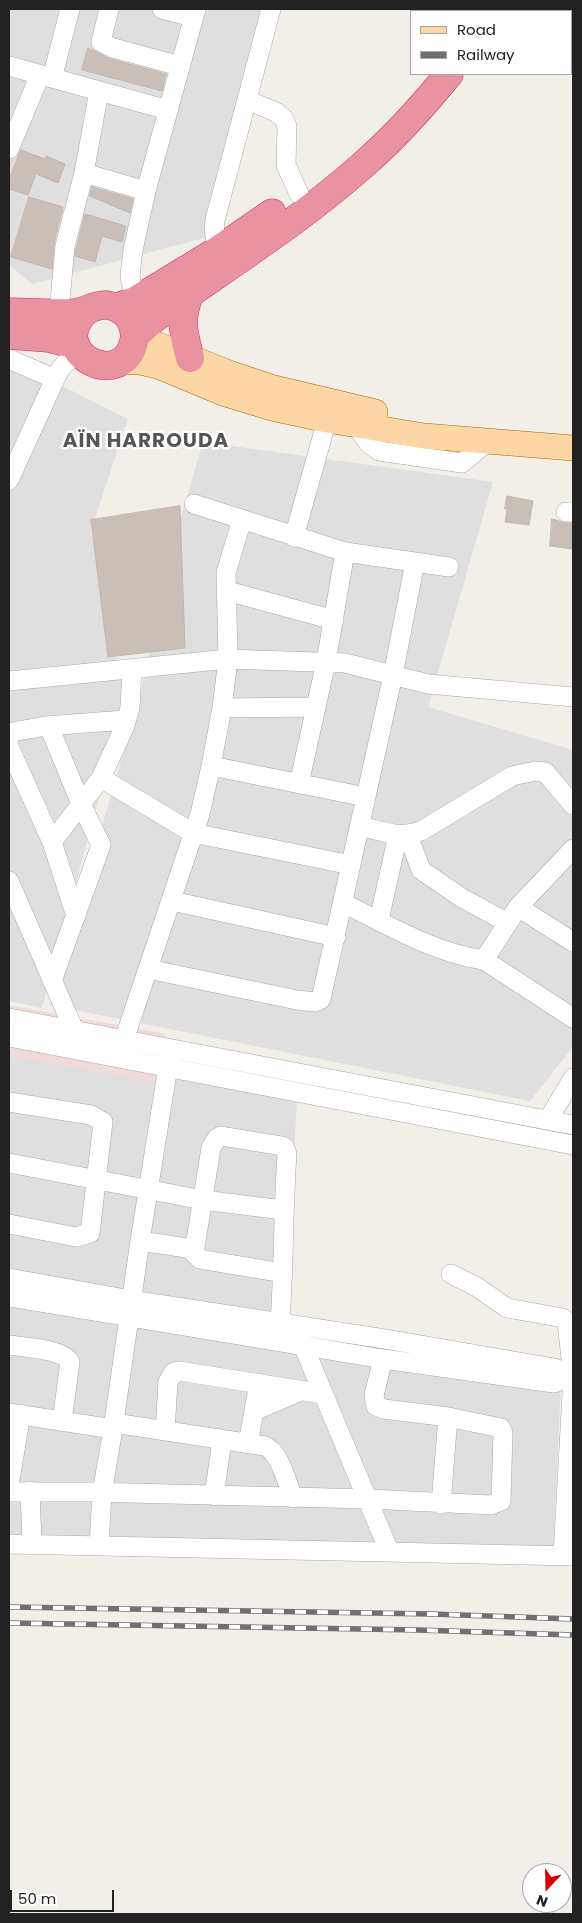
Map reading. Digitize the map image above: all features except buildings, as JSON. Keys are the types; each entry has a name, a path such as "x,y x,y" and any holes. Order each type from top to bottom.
{"highway":[{"path":"135,336 152,320 190,293 223,259 299,194 346,157 379,126 425,75"},
{"path":"9,312 74,313 102,305 126,304 223,259 332,192 391,140 448,75"},
{"path":"190,293 182,316 183,330 190,358"},
{"path":"9,335 49,338 77,348 92,363 101,365 119,362 133,346 135,336 126,304"},
{"path":"77,348 74,335 75,326 87,310"}],"main road":[{"path":"135,336 229,373 274,388 386,414 482,427 573,433"},
{"path":"119,362 140,362 158,366 222,393 272,408 327,420 424,436 573,448"}],"street":[{"path":"9,149 46,76 70,9"},
{"path":"109,9 100,38 101,42 113,48 180,66"},
{"path":"126,304 133,250 146,191 195,13 162,9"},
{"path":"223,259 213,232 215,220 271,9"},
{"path":"9,66 168,110"},
{"path":"60,312 65,246 84,173 99,91"},
{"path":"247,100 276,112 284,119 287,126 286,165 299,194"},
{"path":"84,173 146,191"},
{"path":"9,480 54,379 77,348"},
{"path":"9,359 54,379"},
{"path":"294,537 327,420"},
{"path":"194,504 345,552 449,567"},
{"path":"124,1040 172,901 211,766 222,708 228,659 226,574 242,519"},
{"path":"299,784 326,662 345,552"},
{"path":"148,969 297,1000 315,1002 321,999 393,675 415,562"},
{"path":"227,591 334,620"},
{"path":"9,681 228,659 345,663 428,684 573,697"},
{"path":"52,842 100,778 130,708 132,669"},
{"path":"222,708 316,707"},
{"path":"9,739 12,732 46,726 126,720"},
{"path":"46,726 51,731 81,804 101,845 52,981"},
{"path":"9,747 52,842 76,916"},
{"path":"211,766 366,797"},
{"path":"360,826 403,835 421,831 512,776 526,772 545,772 573,805"},
{"path":"100,778 193,833 351,865"},
{"path":"379,920 403,835"},
{"path":"403,835 421,870 462,898 507,924"},
{"path":"484,960 518,906 573,849"},
{"path":"9,881 74,1030"},
{"path":"172,901 336,937"},
{"path":"343,903 438,948 463,957 484,960 573,1018"},
{"path":"518,906 573,942"},
{"path":"9,1000 13,1018 124,1040 170,1058 573,1145"},
{"path":"9,1037 170,1058 573,1125"},
{"path":"99,1545 102,1493 114,1426 140,1240 170,1058"},
{"path":"548,1120 573,1078"},
{"path":"9,1102 91,1115 103,1122 90,1233 76,1236 9,1224"},
{"path":"283,1273 205,1260 194,1253 211,1148 216,1138 221,1136 285,1148 287,1154 283,1210 283,1273 287,1324 303,1346 369,1499 389,1551"},
{"path":"9,1163 203,1200 283,1210"},
{"path":"140,1240 194,1249"},
{"path":"9,1544 568,1556 573,1375 567,1323 562,1318 507,1308 476,1287 450,1274"},
{"path":"9,1278 130,1309 303,1346 554,1383 573,1375"},
{"path":"9,1297 287,1324 554,1368 573,1375"},
{"path":"9,1345 59,1353 68,1358 70,1362 62,1421"},
{"path":"9,1492 369,1499 491,1505 501,1501 504,1433 501,1428 448,1417 384,1409 376,1406 374,1395 383,1359"},
{"path":"165,1431 168,1382 174,1372 179,1371 323,1394"},
{"path":"248,1444 259,1384"},
{"path":"254,1411 303,1390"},
{"path":"9,1486 15,1414 62,1421 165,1431 272,1448 293,1498"},
{"path":"441,1504 448,1417"},
{"path":"214,1496 222,1440"},
{"path":"30,1491 32,1544"}],"shaded area":[{"path":"10,9 262,9 204,238 32,284 9,265"},
{"path":"9,370 39,374 128,419 91,530 125,702 42,1008 9,1001"},
{"path":"203,442 493,482 428,707 573,750 573,1047 530,1101 50,1005 140,695 174,540"},
{"path":"9,1005 166,1034 154,1082 9,1056"},
{"path":"9,1049 297,1099 285,1325 561,1382 553,1557 9,1552"}],"railway":[{"path":"9,1607 432,1614 573,1619"},
{"path":"9,1623 418,1630 573,1635"}],"district":[{"name":"AÏN HARROUDA","path":"146,442"}]}
